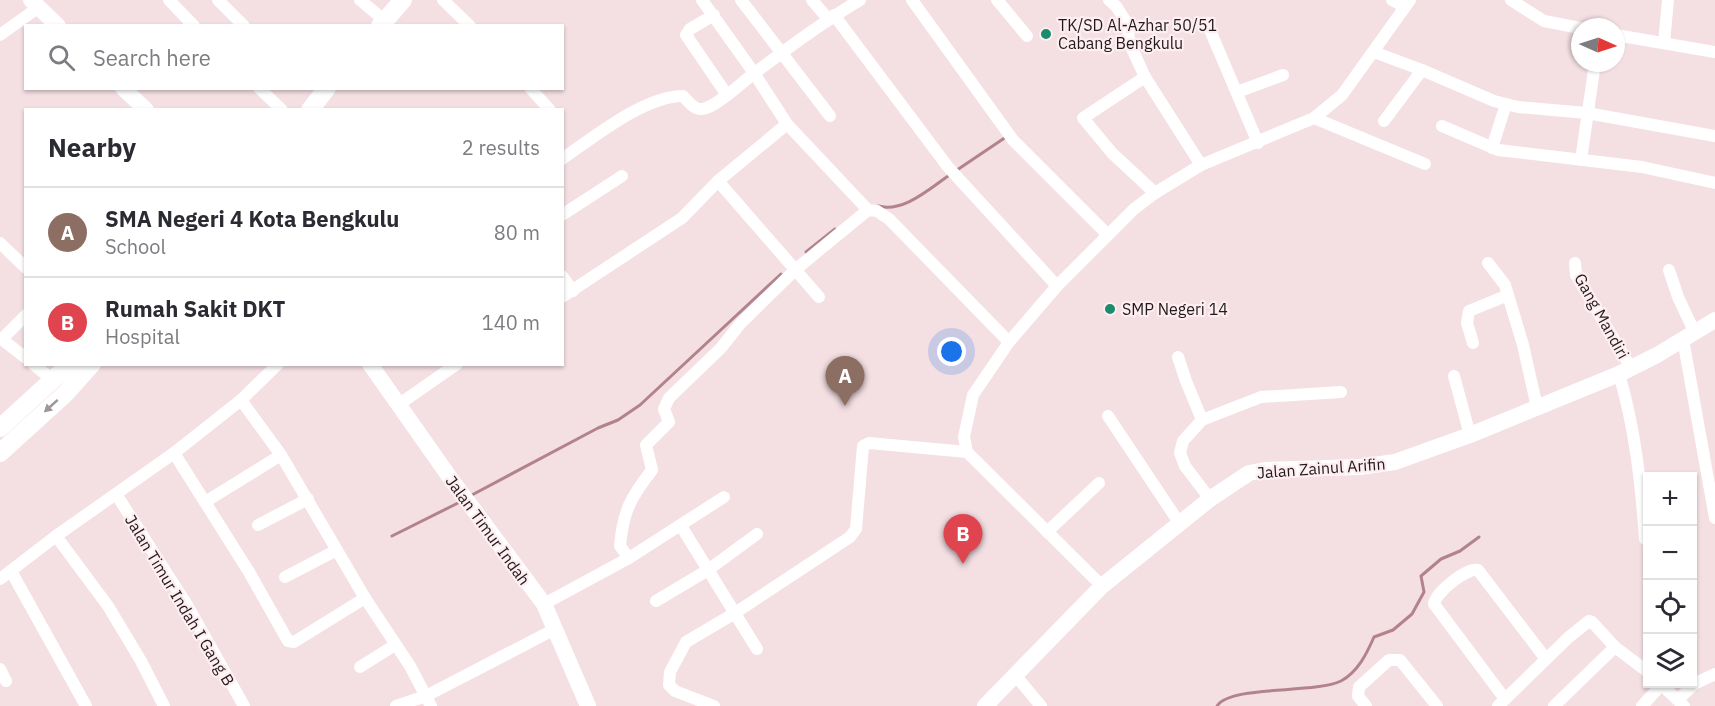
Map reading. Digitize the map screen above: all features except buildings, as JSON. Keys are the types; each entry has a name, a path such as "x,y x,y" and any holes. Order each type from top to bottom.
{"main road":[{"path":"382,23 404,0"},
{"path":"0,428 68,366"},
{"path":"0,453 66,393 90,366"}],"street":[{"path":"169,0 192,24"},
{"path":"218,0 242,24"},
{"path":"360,0 382,23"},
{"path":"443,0 468,24"},
{"path":"702,0 787,124 864,206 889,219 1009,342"},
{"path":"741,0 830,116"},
{"path":"812,0 832,18 957,178 1057,286"},
{"path":"564,158 633,111 675,96 683,96 696,108 703,109 728,95 754,73 860,0"},
{"path":"912,0 1013,140 1108,235"},
{"path":"998,0 1027,36"},
{"path":"1102,586 967,452 964,437 973,395 1009,342 1057,286 1134,209 1155,193 1201,165 1314,118 1342,95 1407,3 1392,0"},
{"path":"1511,0 1544,21 1571,26"},
{"path":"1664,43 1668,0"},
{"path":"1112,3 1128,25 1129,42 1145,77 1201,165"},
{"path":"0,35 35,4 56,24"},
{"path":"714,15 690,29 686,35 728,95"},
{"path":"1207,23 1258,143"},
{"path":"1625,36 1715,52"},
{"path":"1374,52 1460,87 1518,107 1587,113 1715,136"},
{"path":"1384,121 1422,70"},
{"path":"1581,160 1594,72"},
{"path":"1237,92 1283,75"},
{"path":"1145,77 1083,118 1112,153 1155,193"},
{"path":"125,90 144,108"},
{"path":"261,90 280,108"},
{"path":"532,90 548,108"},
{"path":"1492,148 1506,104"},
{"path":"1314,118 1425,164"},
{"path":"568,294 682,218 718,181 787,124"},
{"path":"1442,126 1492,148 1670,172 1715,183"},
{"path":"564,214 622,176"},
{"path":"718,181 819,297"},
{"path":"629,558 620,546 622,525 632,495 652,470 646,445 669,422 664,409 669,398 721,348 740,324 864,206"},
{"path":"0,243 24,266"},
{"path":"1488,262 1502,279 1508,295 1523,345 1537,406"},
{"name":"Gang Mandiri","path":"1575,263 1576,275 1625,371 1641,479 1645,526"},
{"path":"1669,270 1688,335 1715,518"},
{"path":"1473,343 1467,323 1469,311 1508,295"},
{"path":"24,317 1,338 24,356"},
{"name":"Jalan Zainul Arifin","path":"985,706 1102,586 1210,499 1249,473 1360,467 1395,462 1470,435 1625,371 1715,320"},
{"path":"1178,357 1185,381 1202,420"},
{"path":"35,366 54,381"},
{"path":"0,579 56,536 174,453 241,400 276,366"},
{"name":"Jalan Timur Indah","path":"371,366 453,482 544,604 588,706"},
{"path":"399,405 454,366"},
{"path":"1454,376 1470,435"},
{"path":"1210,499 1185,466 1180,453 1183,441 1202,420 1261,397 1341,393"},
{"path":"241,400 281,455 365,598 410,666 428,701"},
{"path":"1108,416 1180,524"},
{"path":"714,706 675,691 669,685 668,677 686,642 735,613 850,537 856,529 862,446 864,444 967,452"},
{"path":"174,453 249,572 288,641 294,642 365,598"},
{"path":"205,502 281,455"},
{"path":"1047,531 1099,483"},
{"name":"Jalan Timur Indah I Gang B","path":"116,494 188,605 244,706"},
{"path":"544,604 629,558 724,497"},
{"path":"258,525 308,499"},
{"path":"681,526 757,650"},
{"path":"656,602 708,570 757,534"},
{"path":"56,536 108,606 141,661 164,706"},
{"path":"285,577 337,550"},
{"path":"1546,659 1478,570 1470,570 1438,594 1434,604 1502,703 1546,659 1589,621 1615,647 1643,669"},
{"path":"11,571 86,706"},
{"path":"396,706 428,701 555,629"},
{"path":"360,667 395,645"},
{"path":"1554,706 1615,647"},
{"path":"1366,706 1358,696 1359,687 1389,660 1396,658 1437,706"},
{"path":"0,669 6,681"},
{"path":"1666,688 1681,703 1696,682 1715,674"},
{"path":"1016,676 1041,706"},
{"path":"1642,706 1658,688"}],"waterway":[{"path":"957,170 1006,137"},
{"path":"878,206 888,207 907,203 951,174"},
{"path":"806,252 835,229"},
{"path":"470,496 598,428 618,420 640,405 781,274"},
{"path":"392,536 462,501"},
{"path":"1217,706 1225,699 1238,695 1328,685 1341,681 1361,662 1374,637 1393,630 1412,614 1424,592 1421,576 1441,559 1460,551 1479,537"}],"place":[{"name":"TK/SD Al-Azhar 50/51 Cabang Bengkulu","path":"1046,34"},
{"name":"SMP Negeri 14","path":"1110,309"},
{"name":"SMA Negeri 4 Kota Bengkulu","path":"845,406"},
{"name":"Rumah Sakit DKT","path":"963,564"}]}
